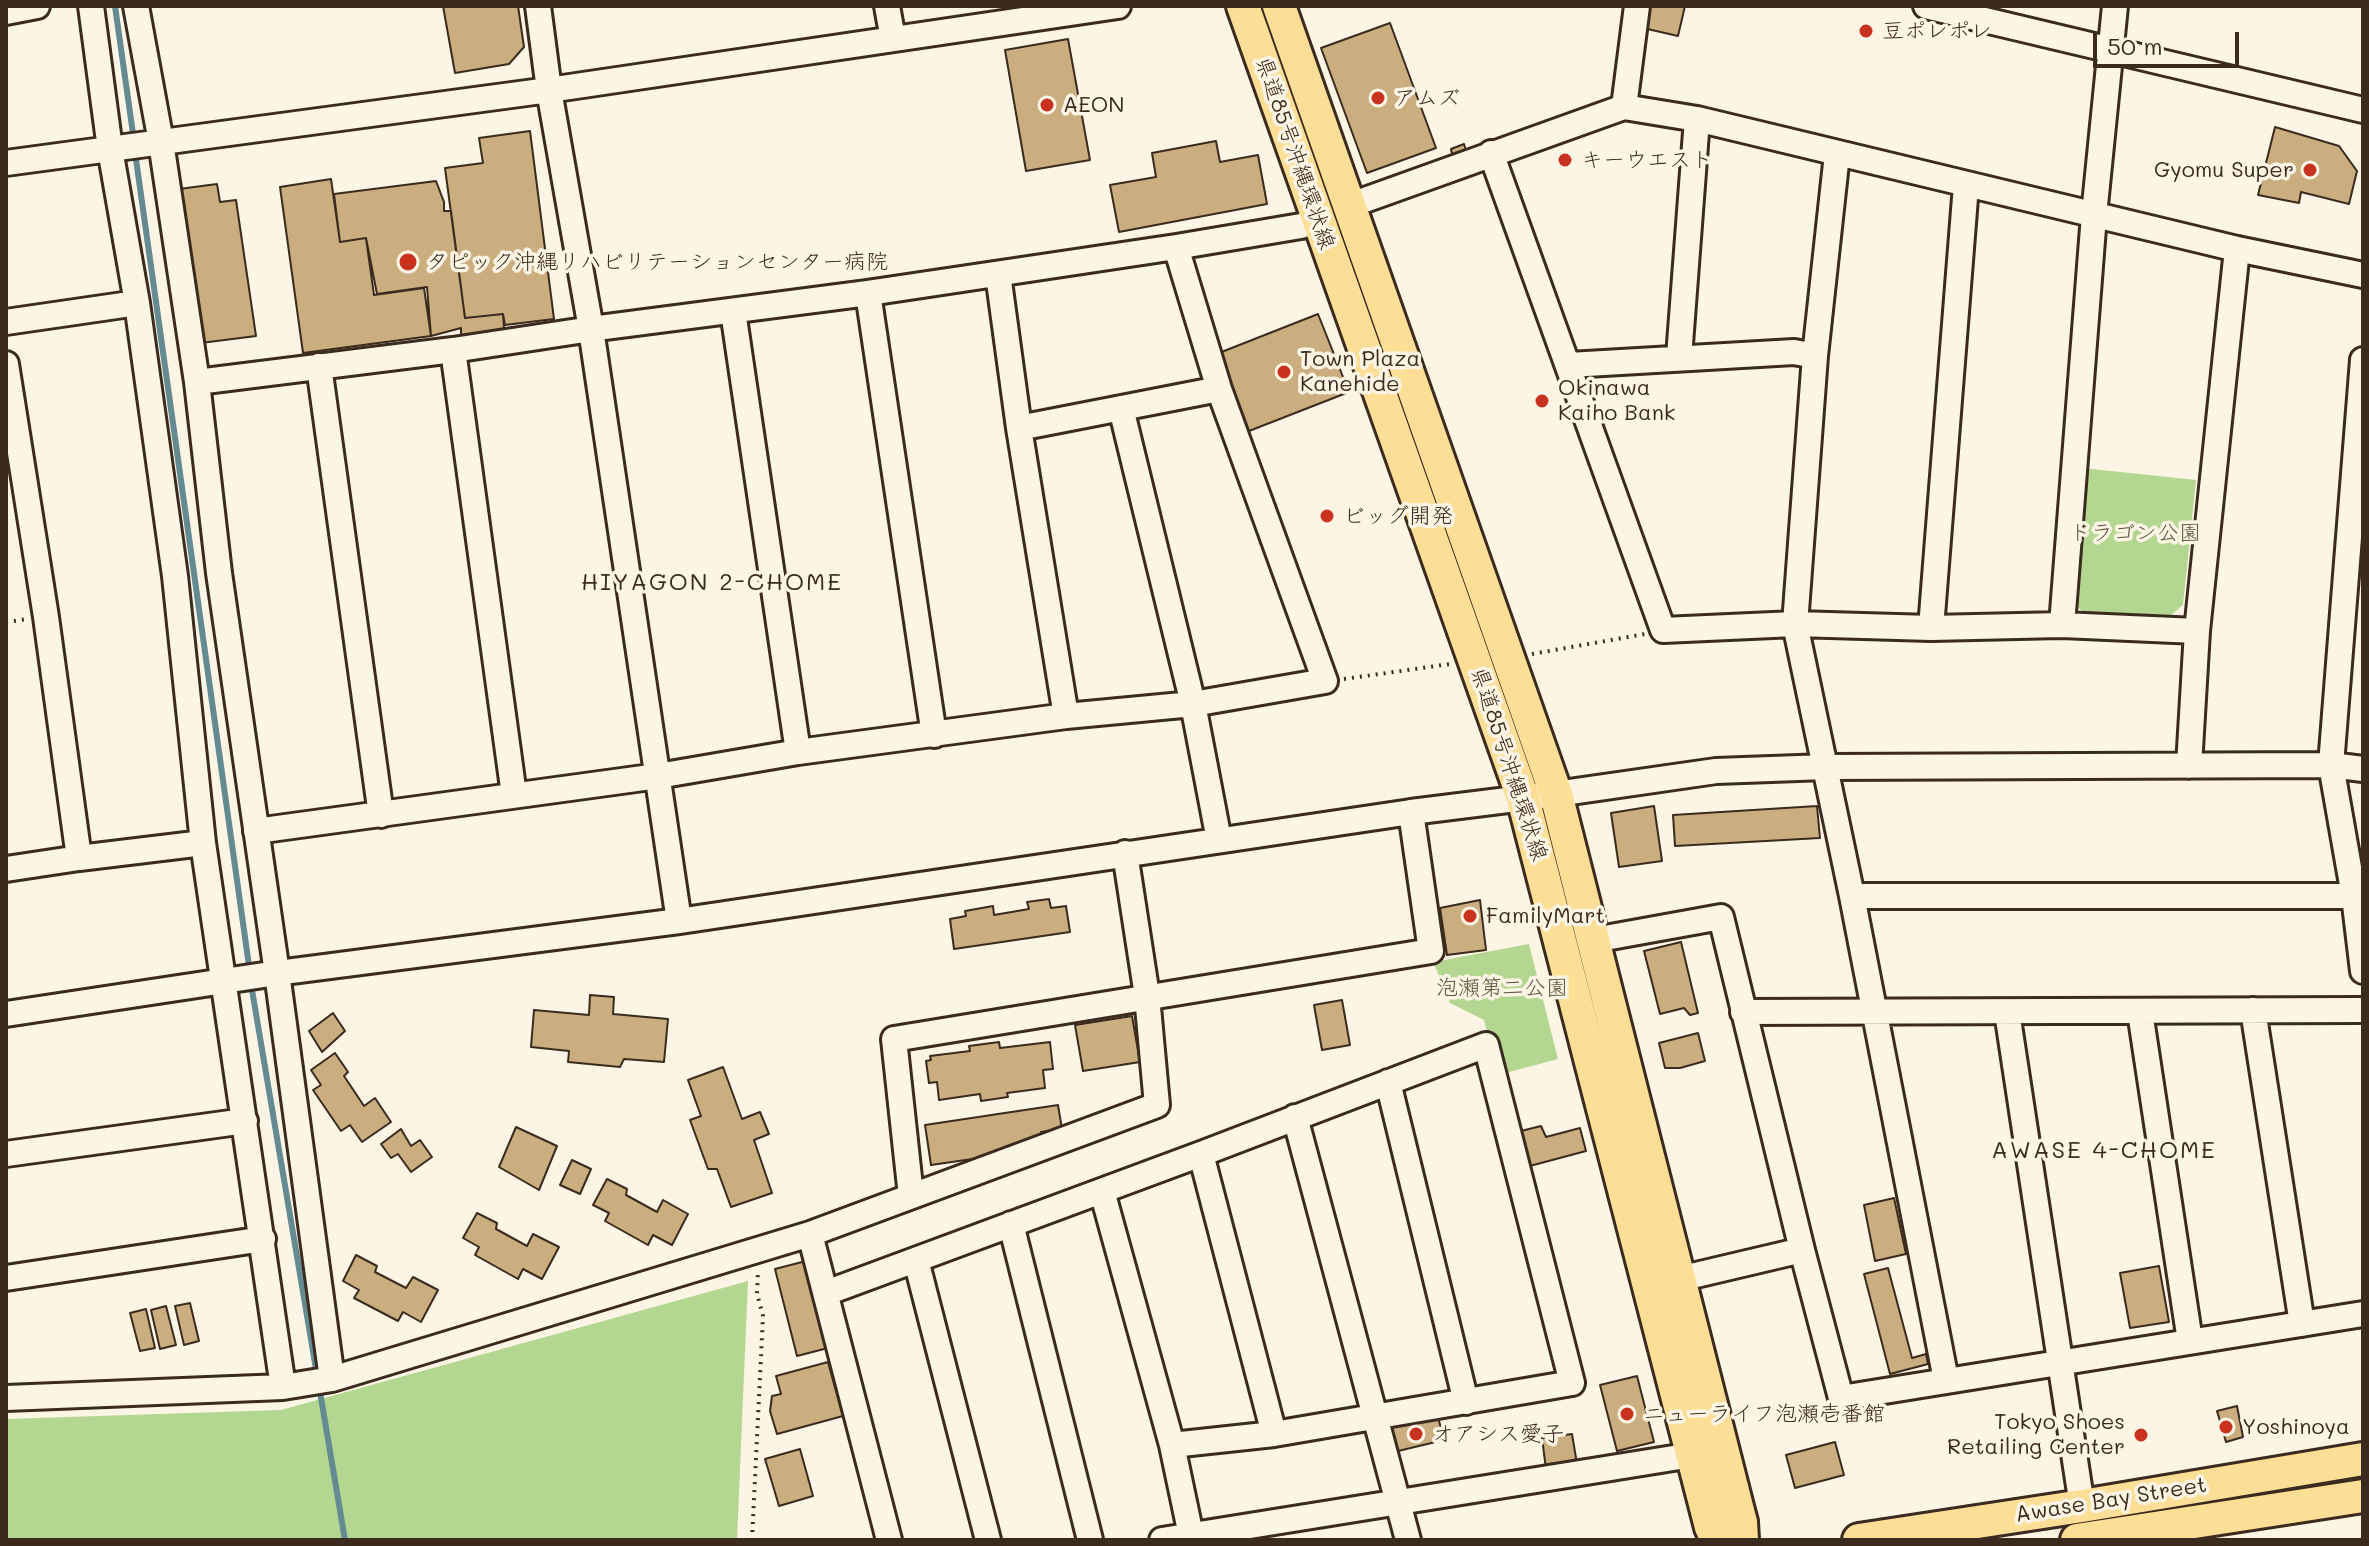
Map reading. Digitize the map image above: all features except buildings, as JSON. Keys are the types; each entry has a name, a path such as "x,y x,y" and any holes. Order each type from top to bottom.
{"main road":[{"name":"県道85号沖縄環状線","path":"1243,6 1523,798 1692,1455 1717,1540"},
{"name":"県道85号沖縄環状線","path":"1279,6 1556,794 1741,1522 1742,1540"},
{"name":"Awase Bay Street","path":"1859,1540 2363,1459"},
{"name":"Awase Bay Street","path":"2096,1538 2363,1496"}],"street":[{"path":"6,12 37,6"},
{"path":"91,6 175,576 203,843 231,981 245,1121 283,1387"},
{"path":"136,6 155,143 197,382 219,573 256,831 270,975 332,1379"},
{"path":"538,6 549,90 591,329 679,921"},
{"path":"887,6 893,39"},
{"path":"6,163 549,90 1118,6"},
{"path":"1624,107 1637,6"},
{"path":"1926,6 2363,110"},
{"path":"2062,625 2094,215 2115,6"},
{"path":"1348,206 1624,107 1697,119 2237,249 2363,275"},
{"path":"1679,357 1697,119"},
{"path":"1491,153 1663,630 1795,624 1931,628 2062,625 2197,631"},
{"path":"1837,154 1815,356 1795,624 1852,896 1946,1380"},
{"path":"1931,628 1966,185"},
{"path":"197,382 868,293 1176,247 1301,226 1318,220"},
{"path":"256,831 658,776 798,752 1066,716 1193,704 1325,681 1219,389 1176,247"},
{"path":"2189,766 2197,631 2237,249"},
{"path":"998,274 1019,428 1066,716"},
{"path":"868,293 934,735"},
{"path":"6,322 137,303"},
{"path":"733,311 798,752"},
{"path":"453,350 514,795"},
{"path":"1569,365 1794,352 1815,356"},
{"path":"2363,360 2331,765 2358,896 2363,971"},
{"path":"6,364 46,617 79,858"},
{"path":"319,366 381,815"},
{"path":"1019,428 1219,389"},
{"path":"1121,408 1193,704 1219,840"},
{"path":"175,576 219,573"},
{"path":"6,1014 270,975 679,921 1125,853 1716,771 1826,767 2331,765 2363,769"},
{"path":"911,1196 894,1039 1431,951 1411,812"},
{"path":"6,869 203,843"},
{"path":"6,1398 283,1387 332,1379 810,1234 1157,1105 1147,996 1125,853"},
{"path":"1852,896 2358,896"},
{"path":"1594,940 1721,917 1841,1398 2363,1314"},
{"path":"2253,1010 2302,1324"},
{"path":"1743,1012 2363,1010"},
{"path":"2007,1012 2082,1506"},
{"path":"2140,1012 2190,1341"},
{"path":"826,1293 1486,1045 1572,1383 1274,1434 1172,1445"},
{"path":"1388,1082 1466,1402"},
{"path":"1295,1117 1408,1540"},
{"path":"6,1154 245,1121"},
{"path":"1201,1154 1274,1434"},
{"path":"1102,1191 1172,1445 1192,1538"},
{"path":"1011,1224 1090,1540"},
{"path":"810,1234 889,1540"},
{"path":"6,1278 263,1239"},
{"path":"1679,1279 1802,1250"},
{"path":"916,1260 988,1540"},
{"path":"1162,1540 1192,1538 1399,1501 1692,1455"}],"path":[{"path":"1509,659 1663,630"},
{"path":"1325,681 1476,660"},
{"path":"752,1540 763,1316 757,1294 759,1249"}],"green space":[{"name":"ドラゴン公園","path":"2083,468 2196,480 2183,605 2171,615 2083,612 2077,606"},
{"name":"泡瀬第二公園","path":"1529,944 1558,1059 1498,1075 1484,1020 1450,1003 1435,966 1439,961"},
{"path":"748,1281 737,1540 6,1540 6,1419 281,1410"}],"waterway":[{"path":"115,6 134,141"},
{"path":"135,152 250,973"},
{"path":"251,984 317,1375"},
{"path":"319,1386 345,1540"}],"place":[{"name":"豆ポレポレ","path":"1866,31"},
{"name":"アムズ","path":"1378,98"},
{"name":"AEON","path":"1047,105"},
{"name":"キーウエスト","path":"1565,160"},
{"name":"Gyomu Super","path":"2310,170"},
{"name":"タピック沖縄リハビリテーションセンター病院","path":"408,262"},
{"name":"Town Plaza Kanehide","path":"1284,372"},
{"name":"Okinawa Kaiho Bank","path":"1542,401"},
{"name":"ビッグ開発","path":"1327,516"},
{"name":"FamilyMart","path":"1470,916"},
{"name":"ニューライフ泡瀬壱番館","path":"1627,1414"},
{"name":"Yoshinoya","path":"2226,1427"},
{"name":"オアシス愛子","path":"1416,1434"},
{"name":"Tokyo Shoes Retailing Center","path":"2141,1435"}],"district":[{"name":"HIYAGON 2-CHOME","path":"712,583"},
{"name":"AWASE 4-CHOME","path":"2104,1151"}]}
